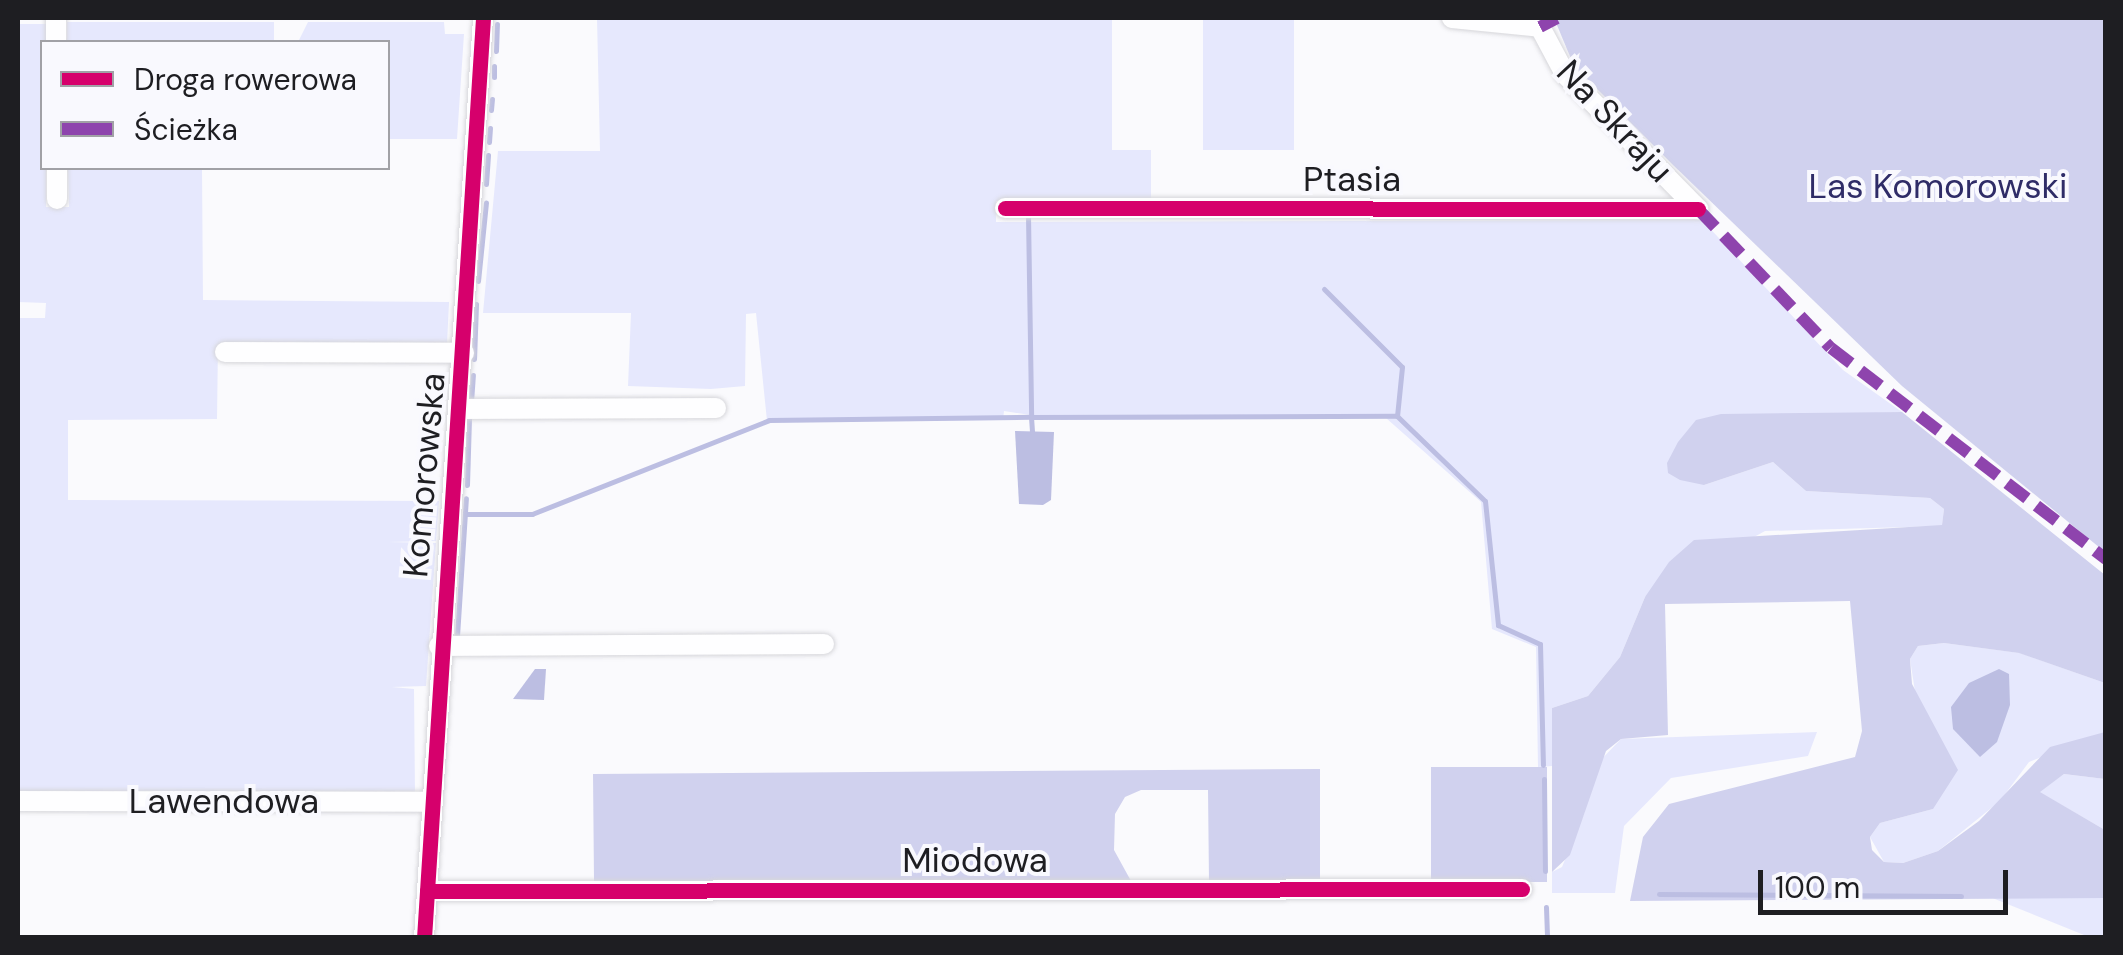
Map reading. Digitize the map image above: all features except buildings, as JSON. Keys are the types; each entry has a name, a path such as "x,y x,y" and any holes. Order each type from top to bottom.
{"street":[{"name":"Komorowska","path":"424,938 439,646 464,353 483,18"},
{"name":"Na Skraju","path":"1452,18 1540,27 1565,74 1698,209"},
{"path":"57,170 58,199"},
{"name":"Ptasia","path":"1005,208 1698,209"},
{"path":"225,352 464,353"},
{"path":"460,409 716,408"},
{"path":"439,646 824,644"},
{"name":"Lawendowa","path":"18,801 430,802"},
{"name":"Miodowa","path":"427,891 1522,890"}],"shaded area":[{"path":"597,18 1112,18 1112,150 1151,150 1151,199 996,201 996,222 1702,220 1843,370 1902,412 1697,420 1704,485 1773,462 1806,491 1930,498 1944,509 1942,526 1765,531 1645,597 1620,657 1588,696 1552,708 1552,766 1538,767 1536,647 1492,629 1481,502 1386,418 1062,420 1004,411 1003,420 767,421 756,313 746,314 745,386 711,389 628,386 631,313 483,313 498,151 600,151"},
{"path":"1203,18 1294,18 1294,150 1203,150"},
{"path":"67,22 274,22 274,40 67,40"},
{"path":"308,22 444,22 445,34 464,34 457,139 390,139 390,40 299,40"},
{"path":"18,24 46,24 46,40 40,40 40,170 46,170 46,207 69,207 68,170 202,170 203,300 449,302 447,344 218,345 217,419 68,420 68,500 439,501 436,541 388,542 436,543 426,686 392,687 414,689 415,794 18,795 18,318 45,318 46,303 18,302"},
{"path":"1015,431 1054,432 1051,500 1043,505 1019,504"},
{"path":"1944,643 2020,653 2105,683 2105,732 2029,762 2000,801 1938,851 1903,863 1884,862 1870,837 1880,823 1933,809 1910,659 1918,646"},
{"path":"535,669 546,669 544,700 513,699"},
{"path":"1999,669 2009,674 2010,705 1997,742 1980,757 1953,729 1951,707 1969,683"},
{"path":"1817,732 1808,756 1671,778 1624,826 1615,893 1552,893 1552,872 1562,867 1584,814 1595,766 1621,739"},
{"path":"2064,774 2105,779 2105,830 2039,792"},
{"path":"1990,897 2105,898 2105,937 2089,937"}],"green space":[{"name":"Las Komorowski","path":"1554,18 2105,18 2105,552 1902,386 1673,165 1574,66"},
{"path":"1902,412 2105,575 2105,683 2019,653 1944,643 1918,646 1910,659 1912,684 1958,770 1933,809 1880,823 1870,837 1872,850 1884,862 1903,863 1938,851 1979,821 2050,747 2105,732 2105,779 2064,774 2040,792 2105,830 2105,898 1630,901 1643,837 1669,804 1855,757 1862,731 1850,601 1665,604 1668,735 1621,739 1606,751 1570,855 1552,872 1552,708 1588,696 1620,657 1645,597 1669,562 1694,540 1942,525 1944,509 1930,498 1806,491 1773,462 1704,485 1680,480 1668,473 1667,463 1678,442 1696,420 1721,414"},
{"path":"1431,767 1547,767 1547,882 1431,882"},
{"path":"1320,769 1320,882 1209,882 1208,790 1141,790 1125,797 1115,814 1114,850 1131,881 594,881 593,774"}],"waterway":[{"path":"496,51 497,24"},
{"path":"494,66 494,77"},
{"path":"491,110 492,99"},
{"path":"489,142 490,128"},
{"path":"486,184 488,155"},
{"path":"478,281 486,202"},
{"path":"1028,215 1031,417 1397,416 1485,501 1498,625 1540,644 1543,765"},
{"path":"1324,289 1402,367 1397,416"},
{"path":"474,359 476,304"},
{"path":"471,402 473,375"},
{"path":"465,514 532,514 769,420 1031,417 1032,432"},
{"path":"467,485 469,418"},
{"path":"457,636 466,498"},
{"path":"1544,779 1545,871"},
{"path":"1659,894 1961,896"},
{"path":"1546,907 1547,938"}],"marked path":[{"path":"1540,27 1557,18"},
{"path":"1698,209 1831,348 2106,559"}],"cycle path":[{"path":"424,938 483,18"},
{"path":"1005,208 1698,209"},
{"path":"427,891 1522,889"}]}
